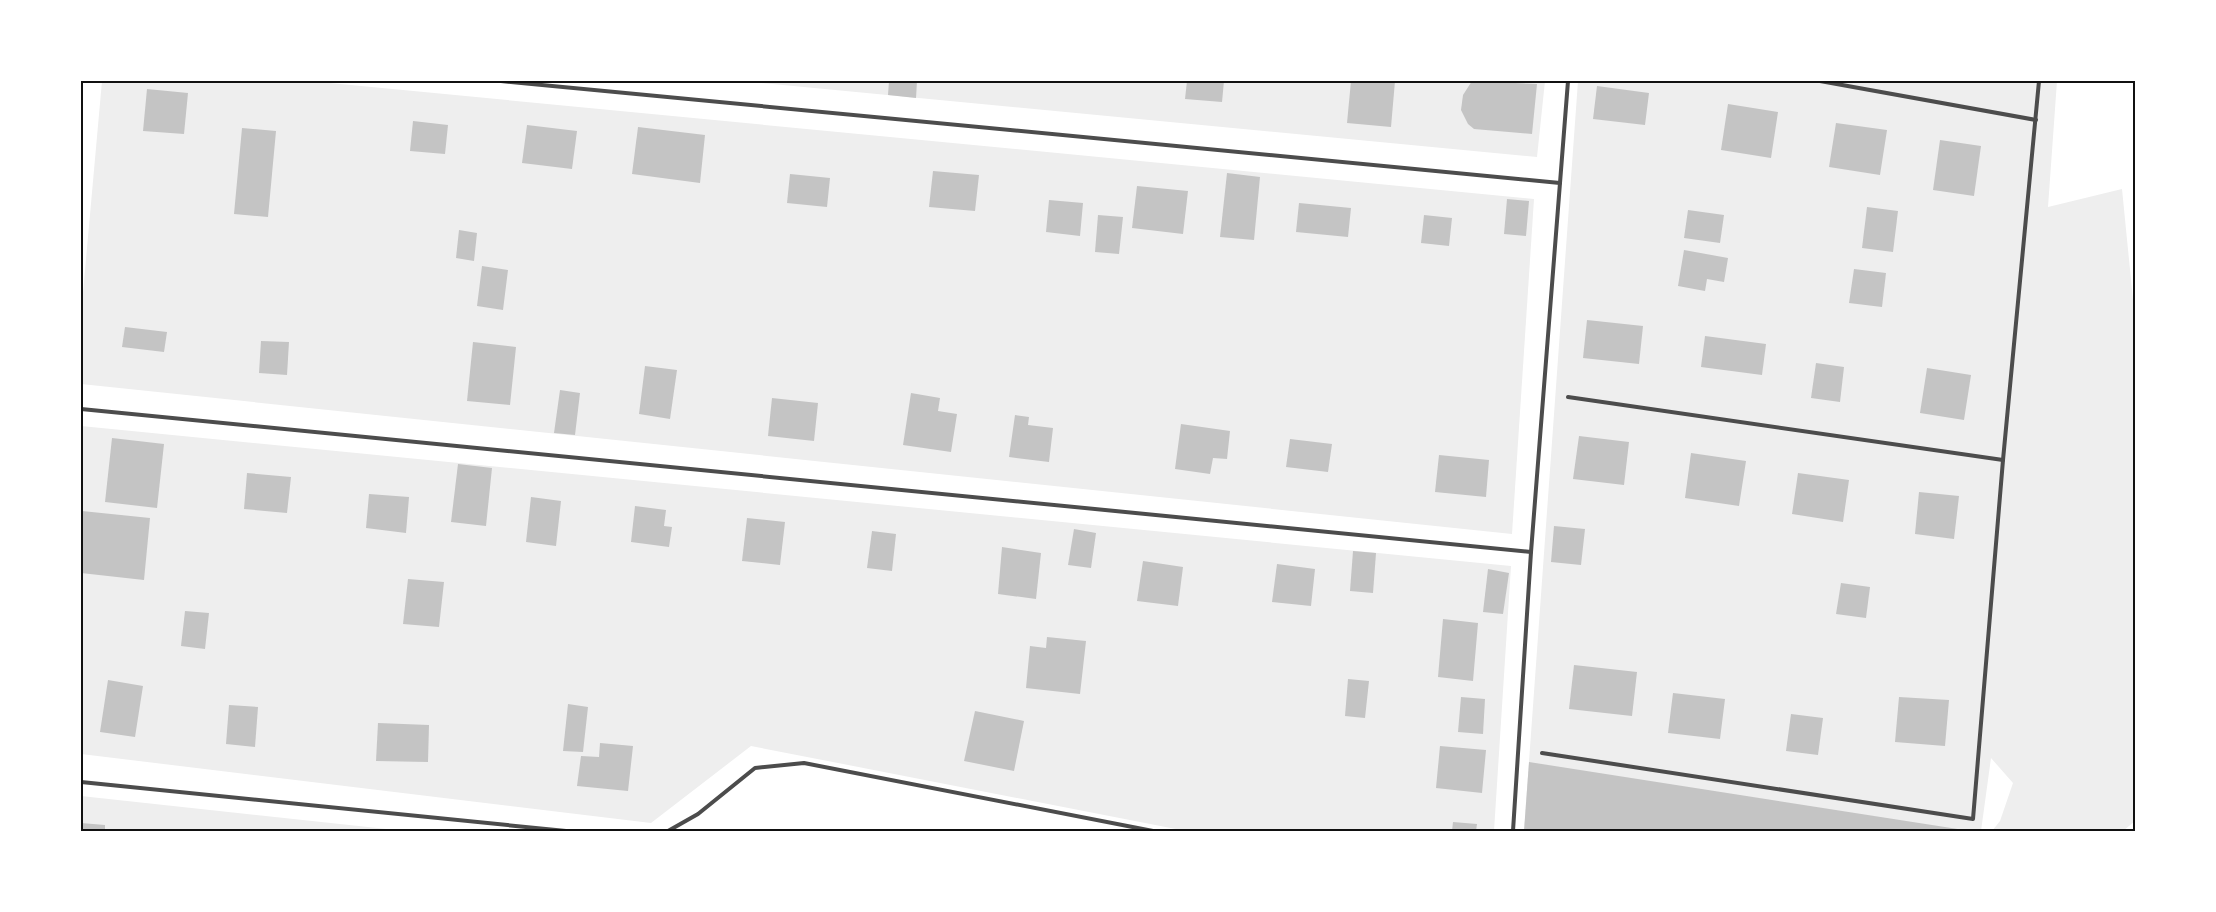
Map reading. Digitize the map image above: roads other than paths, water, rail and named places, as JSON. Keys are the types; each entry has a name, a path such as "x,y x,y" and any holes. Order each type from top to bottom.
{"lane":[{"path":"502,81 1560,183"},
{"path":"1513,831 1531,552 1568,81"},
{"path":"1820,81 2036,120"},
{"path":"1542,753 1973,819 2003,460 2040,81"},
{"path":"1568,397 2003,460"},
{"path":"81,409 1531,552"},
{"path":"668,831 698,814 755,768 804,763 1153,831"},
{"path":"81,782 566,831"}]}
